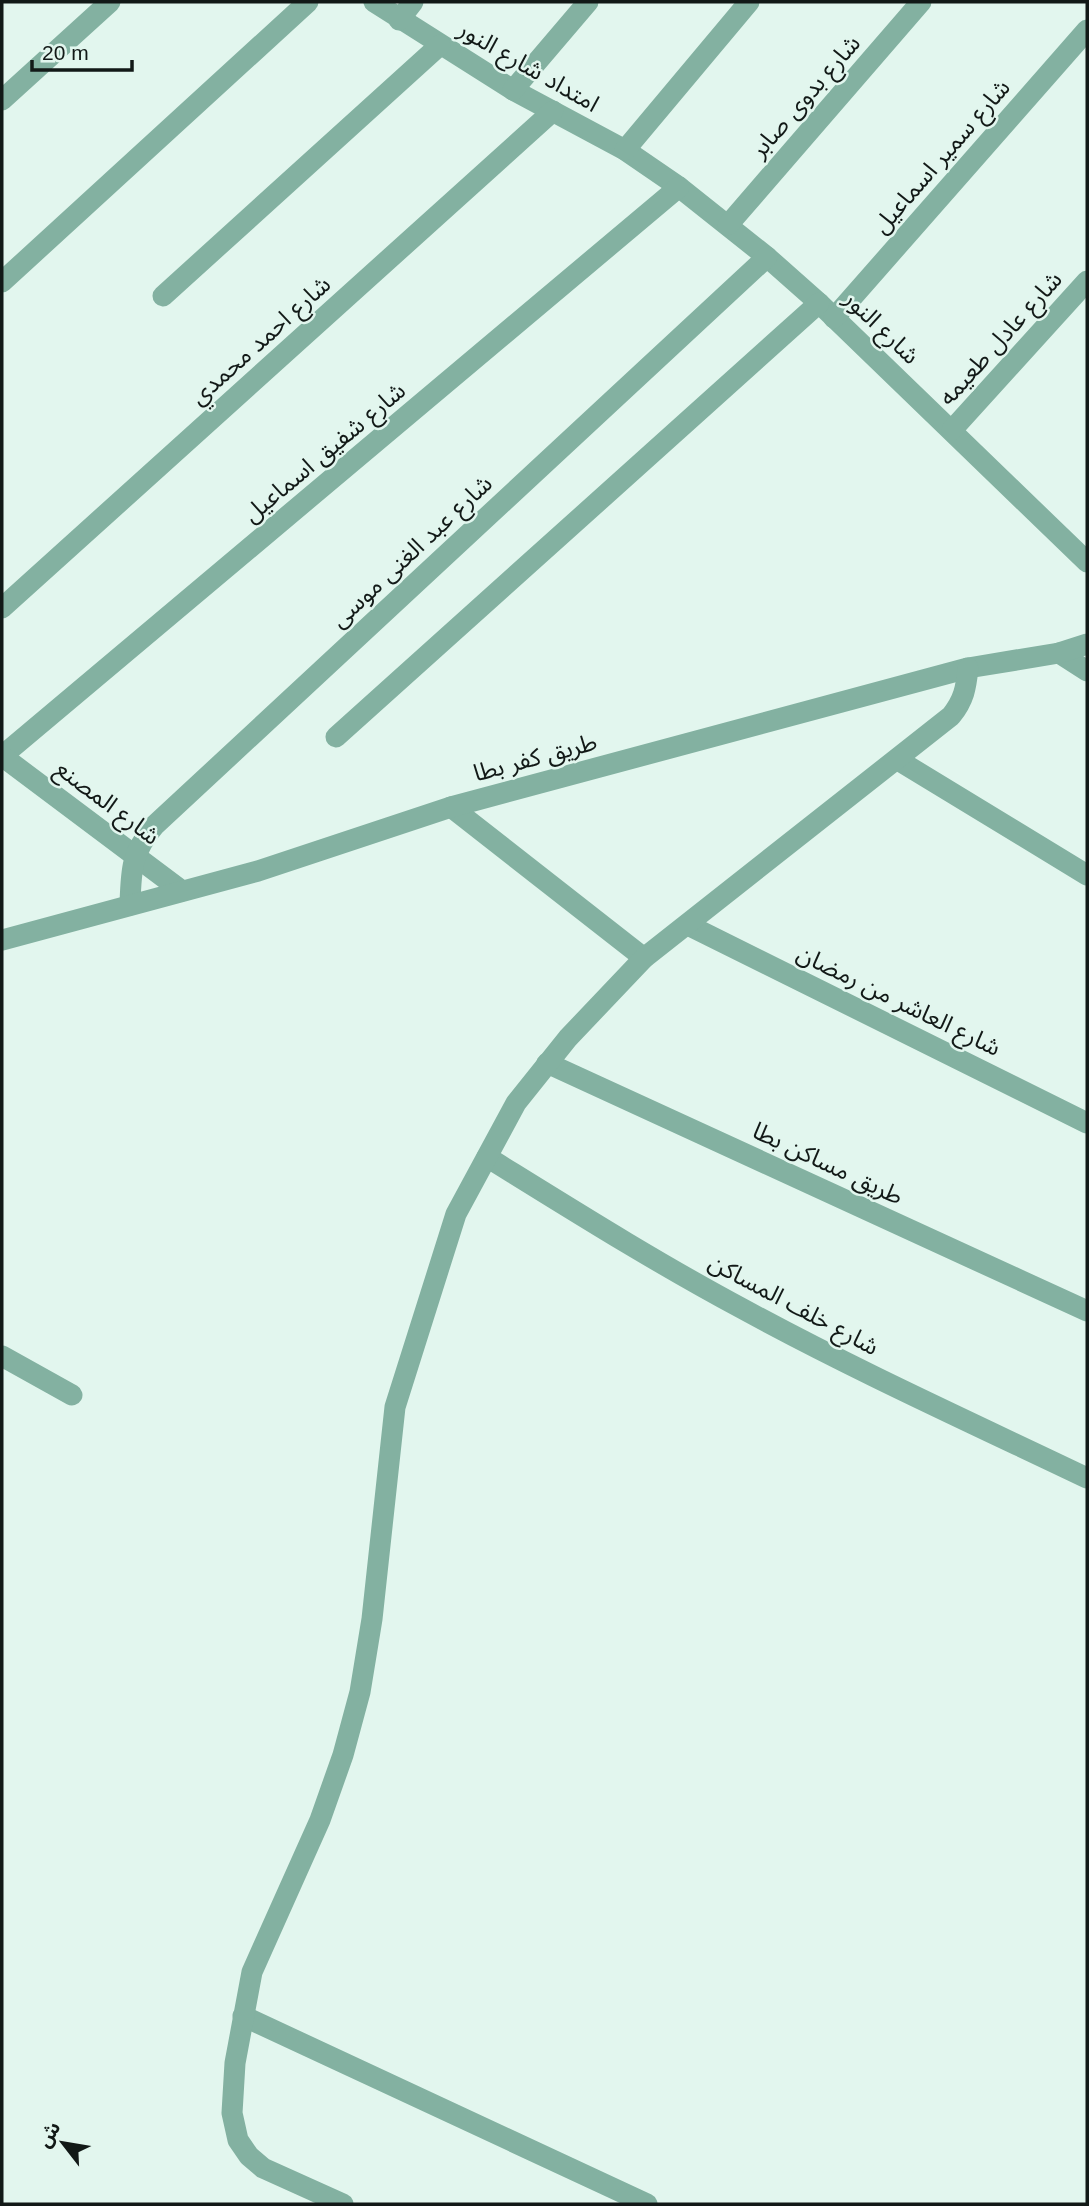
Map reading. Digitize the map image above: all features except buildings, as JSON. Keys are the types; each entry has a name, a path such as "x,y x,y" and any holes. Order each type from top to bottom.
{"street":[{"path":"2,100 110,2"},
{"path":"2,282 308,2"},
{"name":"امتداد شارع النور","path":"374,2 513,90 625,150"},
{"path":"399,20 414,2"},
{"path":"513,90 588,2"},
{"path":"625,150 749,2"},
{"name":"شارع بدوى صابر","path":"728,225 922,2"},
{"name":"شارع سمير اسماعيل","path":"335,737 826,310 1087,30"},
{"path":"163,296 440,45"},
{"name":"شارع احمد محمدي","path":"2,608 553,111"},
{"name":"شارع النور","path":"625,150 679,187 767,257 953,430 1087,562"},
{"name":"شارع شفيق اسماعيل","path":"2,756 679,187"},
{"name":"شارع عبد الغنى موسى","path":"130,905 134,855 155,825 767,257"},
{"name":"شارع عادل طعيمه","path":"953,430 1087,281"},
{"name":"طريق كفر بطا","path":"2,940 258,871 452,807 968,668 1059,653 1087,644"},
{"path":"1059,653 1087,671"},
{"path":"343,2204 263,2168 249,2156 238,2140 232,2113 235,2063 252,1972 320,1819 343,1755 360,1692 372,1619 395,1407 456,1214 516,1103 547,1063 644,958 951,716 961,704 968,668"},
{"name":"شارع المصنع","path":"2,756 182,891"},
{"path":"898,760 1087,875"},
{"path":"452,807 644,958"},
{"name":"شارع العاشر من رمضان","path":"688,925 1087,1123"},
{"name":"طريق مساكن بطا","path":"547,1063 1087,1311"},
{"name":"شارع خلف المساكن","path":"487,1157 643,1254 744,1310 1087,1478"},
{"path":"2,1356 72,1395"},
{"path":"243,2016 647,2204"}]}
